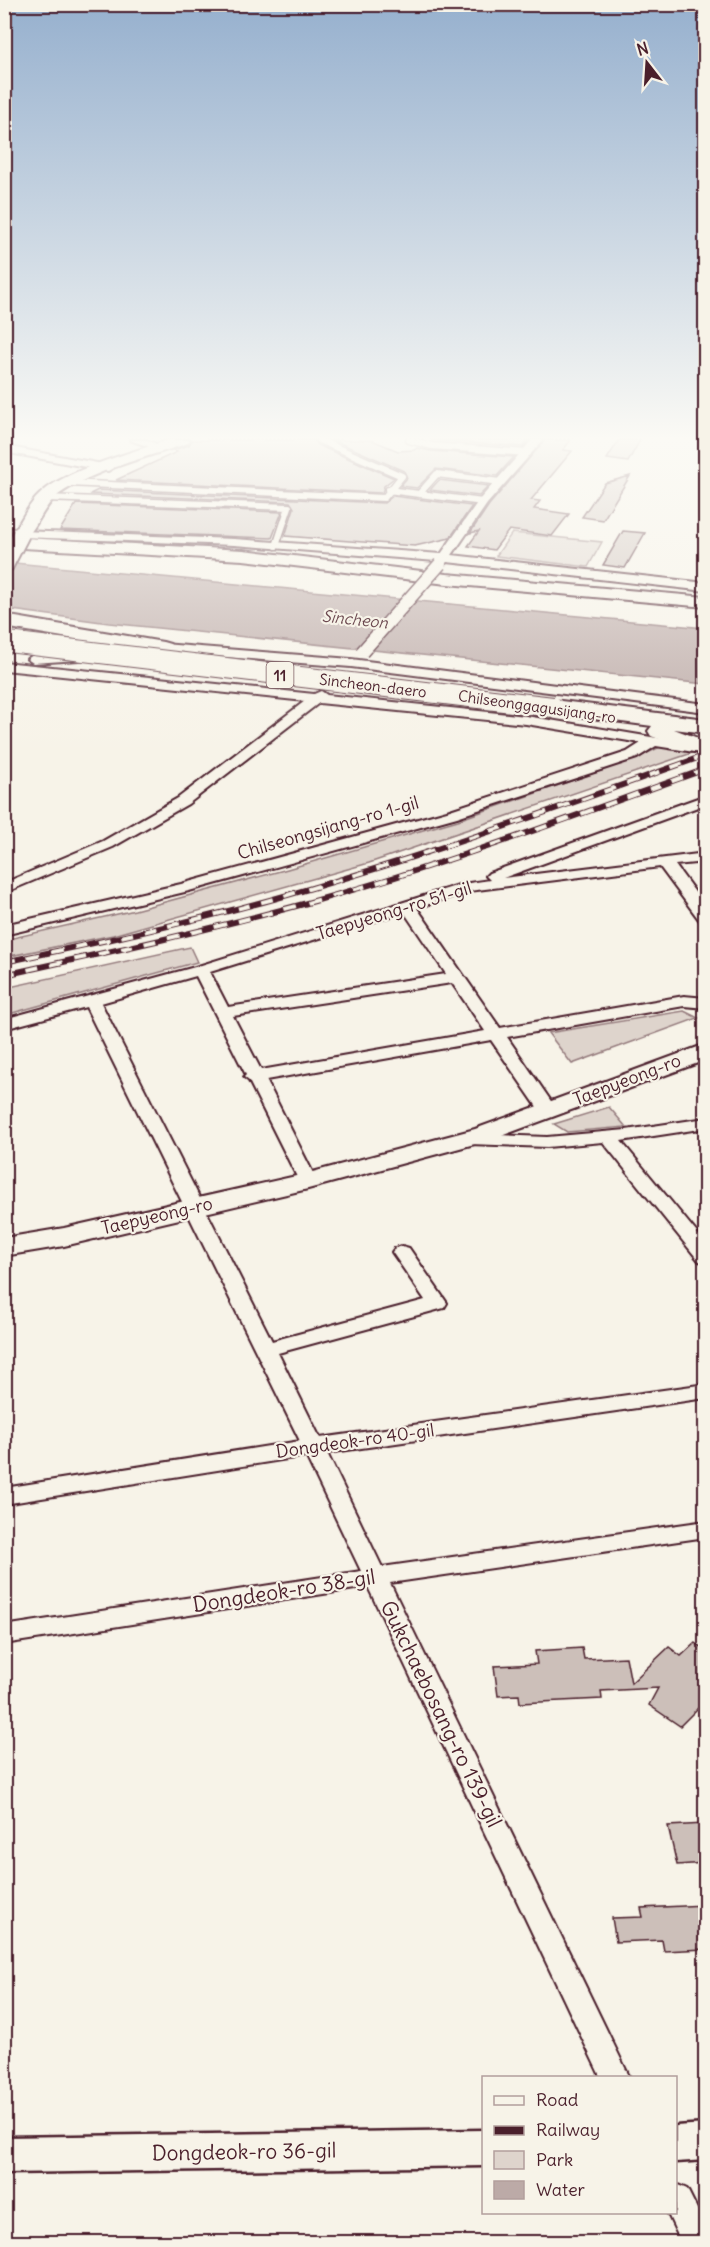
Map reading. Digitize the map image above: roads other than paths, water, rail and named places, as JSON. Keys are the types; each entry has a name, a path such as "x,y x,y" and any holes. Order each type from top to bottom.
{"highway":[{"path":"4,621 164,648"},
{"name":"Sincheon-daero","path":"4,632 556,702 598,713 705,726"},
{"name":"Sincheon-daero","path":"4,641 556,702 705,711"},
{"path":"598,713 705,750"},
{"path":"651,733 705,735"}],"main road":[{"path":"4,567 10,545"},
{"path":"72,545 258,550 375,562 396,561 413,556"},
{"path":"113,546 444,567 705,602"},
{"path":"4,551 75,554 238,568 705,613"},
{"path":"444,567 474,576 626,589 636,587 641,579"},
{"path":"666,582 663,589 670,592 705,596"},
{"name":"Taepyeong-ro","path":"4,1247 64,1237 308,1181 468,1139 705,1051"}],"street":[{"path":"264,545 413,556 444,567"},
{"path":"4,889 108,844 183,801 317,698 444,567 457,545"},
{"path":"641,579 705,587"},
{"path":"4,658 44,660 78,658 164,648 351,663 705,711"},
{"name":"Chilseonggagusijang-ro","path":"4,666 651,733"},
{"name":"Chilseongsijang-ro 1-gil","path":"4,930 184,888 452,814 632,755 651,733"},
{"path":"467,887 705,799"},
{"name":"Taepyeong-ro 51-gil","path":"4,1024 201,970 467,887 705,857"},
{"path":"664,863 705,918"},
{"path":"408,906 548,1110"},
{"path":"201,970 308,1181"},
{"path":"222,1014 458,977"},
{"path":"91,1000 196,1206"},
{"path":"254,1077 684,1001 705,1003"},
{"path":"468,1139 547,1142 608,1137 705,1123"},
{"path":"608,1137 705,1257"},
{"name":"Gukchaebosang-ro 139-gil","path":"196,1206 615,2076"},
{"path":"266,1349 437,1303 402,1252"},
{"name":"Dongdeok-ro 40-gil","path":"4,1496 312,1447 705,1391"},
{"name":"Dongdeok-ro 38-gil","path":"4,1635 375,1577 705,1529"},
{"path":"677,2144 705,2142"},
{"name":"Dongdeok-ro 36-gil","path":"4,2156 482,2148"},
{"path":"677,2203 697,2242"}],"water":[{"name":"Sincheon","path":"4,562 705,628 705,684 109,623 5,609"}],"railway":[{"path":"4,962 171,925 325,884 489,832 706,755"},
{"path":"4,975 279,911 367,886 513,838 706,769"}]}
